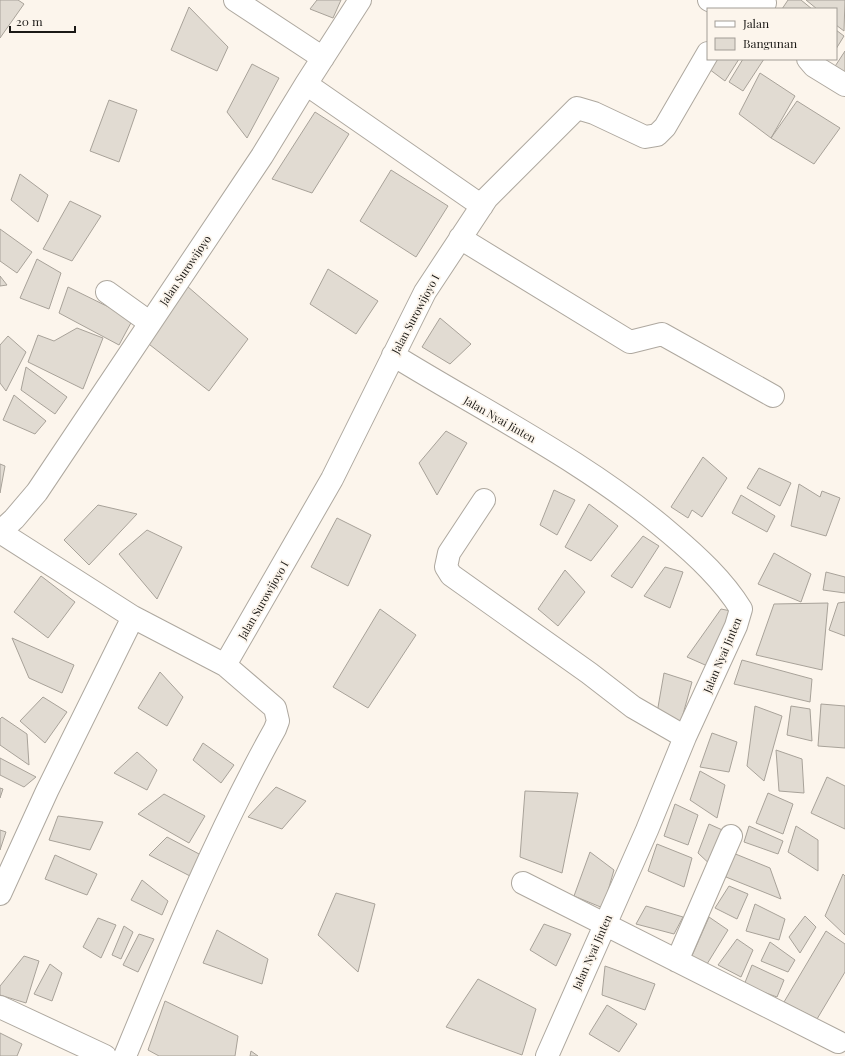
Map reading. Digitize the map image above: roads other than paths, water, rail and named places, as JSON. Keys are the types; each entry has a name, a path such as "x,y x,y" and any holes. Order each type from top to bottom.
{"street":[{"path":"235,0 323,58"},
{"name":"Jalan Surowijoyo","path":"0,532 14,519 37,492 149,322 262,156 360,0"},
{"path":"708,0 726,8"},
{"path":"746,8 767,4"},
{"name":"Jalan Surowijoyo I","path":"225,665 332,479 424,292 487,198 577,108 590,111 645,137 657,135 665,127 707,55"},
{"path":"809,60 814,66 845,85"},
{"path":"306,84 482,206"},
{"path":"460,238 630,342 662,334 773,396"},
{"path":"107,292 149,322"},
{"name":"Jalan Nyai Jinten","path":"393,355 598,478 638,505 688,548 732,595 741,609 736,626 685,737 647,830 547,1056"},
{"path":"484,500 449,553 446,567 451,575 589,673 633,707 685,737"},
{"path":"0,532 133,617 225,665 275,708 278,721 172,941 125,1056"},
{"path":"0,894 67,750 133,617"},
{"path":"677,961 731,836"},
{"path":"523,883 838,1042"},
{"path":"0,1007 106,1056"}]}
